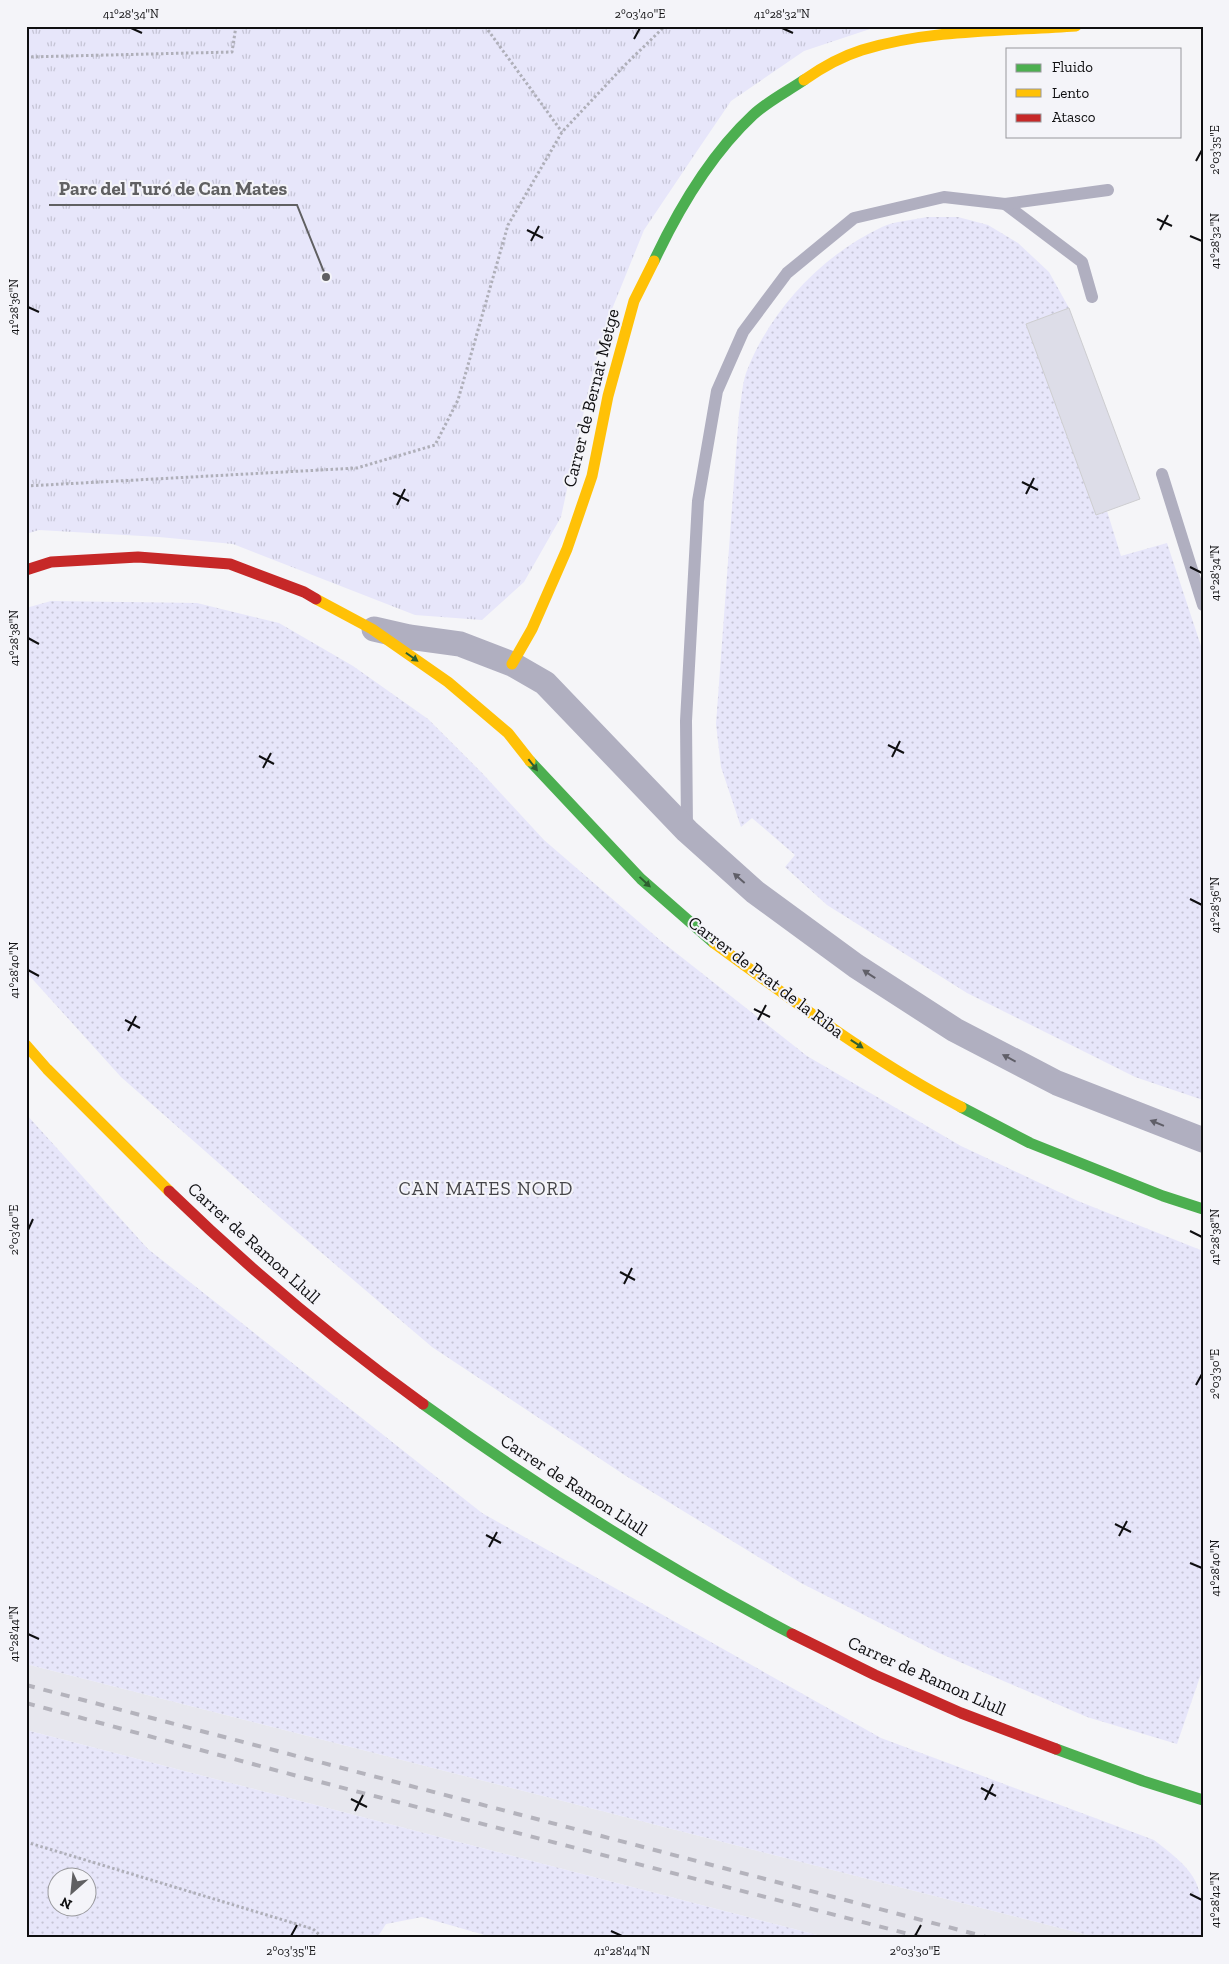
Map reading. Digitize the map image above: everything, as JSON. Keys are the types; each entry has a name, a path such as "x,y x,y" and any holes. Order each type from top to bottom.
{"street":[{"name":"Carrer de Bernat Metge","path":"512,664 532,629 567,550 592,476 608,396 634,301 675,217 713,160 754,114 816,72 861,50 922,36 1076,26"},
{"name":"Carrer de Prat de la Riba","path":"26,570 51,562 138,557 230,564 304,592 372,629 448,682 508,733 538,772 641,879 714,943 819,1019 922,1087 1030,1142 1163,1196 1203,1209"},
{"name":"Carrer de Prat de la Riba","path":"372,629 409,637 460,644 512,664 545,683 687,832 756,892 856,966 955,1030 1058,1083 1203,1140"},
{"name":"Carrer de Ramon Llull","path":"26,1045 46,1069 196,1217 311,1318 414,1398 524,1477 643,1551 810,1643 962,1713 1148,1784 1203,1800"}],"lane":[{"path":"687,832 686,721 698,501 717,391 743,332 787,273 854,218 944,196 1005,204 1108,190"},
{"path":"1005,204 1082,262 1092,297"},
{"path":"1162,474 1197,567 1203,605"}],"path":[{"path":"26,57 232,52 236,26"},
{"path":"484,26 562,132"},
{"path":"26,486 358,468 434,445 458,400 508,225 562,132 624,66 665,26"},
{"path":"26,1842 313,1929 323,1938"}],"shaded area":[{"path":"26,1664 1099,1938 829,1938 26,1730"}],"green space":[{"path":"26,26 879,26 804,51 731,101 644,230 606,324 588,392 561,517 524,582 482,620 415,615 233,544 159,537 39,530 26,534"},
{"path":"927,217 958,217 988,225 1018,243 1049,272 1069,308 1026,324 1096,515 1107,511 1121,556 1167,543 1203,652 1203,1100 1135,1077 967,993 827,905 785,867 795,855 752,818 741,827 721,767 716,724 739,413 746,373 758,346 771,324 802,285 820,268 861,238 882,227"},
{"path":"51,601 197,603 279,623 353,666 428,719 482,773 544,840 661,941 807,1056 961,1146 1078,1201 1203,1251 1203,1668 1177,1744 1087,1717 939,1653 801,1583 626,1476 432,1347 282,1219 121,1077 26,972 26,608"},
{"path":"26,1114 148,1249 482,1513 881,1738 1154,1840 1189,1871 1195,1881 1202,1904 1202,1938 1099,1938 26,1664"},
{"path":"26,1730 829,1938 495,1938 422,1917 386,1924 377,1938 26,1938"}],"building":[{"path":"1069,308 1140,499 1096,515 1026,324"}],"railway":[{"path":"26,1685 990,1938"},
{"path":"26,1703 301,1777 924,1938"}],"traffic: fast":[{"path":"654,261 685,202 723,147 759,110 804,80"},
{"path":"530,761 641,879 714,943"},
{"path":"961,1107 1030,1143 1163,1196 1203,1209"},
{"path":"423,1404 512,1466 603,1525 650,1554 792,1634"},
{"path":"1056,1749 1143,1781 1203,1800"}],"traffic: slow":[{"path":"804,80 847,56 888,43 941,34 1076,26"},
{"path":"512,664 532,629 567,549 592,476 608,396 634,301 654,261"},
{"path":"316,599 372,629 448,682 508,733 530,761"},
{"path":"714,943 804,1009 866,1051 961,1107"},
{"path":"26,1045 47,1069 169,1191"}],"traffic: jam":[{"path":"26,570 51,562 138,557 230,564 304,592 316,599"},
{"path":"169,1191 261,1276 324,1329 423,1404"},
{"path":"792,1634 875,1675 961,1713 1056,1749"}],"place":[{"name":"Parc del Turó de Can Mates","path":"326,277"}],"district":[{"name":"CAN MATES NORD","path":"486,1188"}]}
